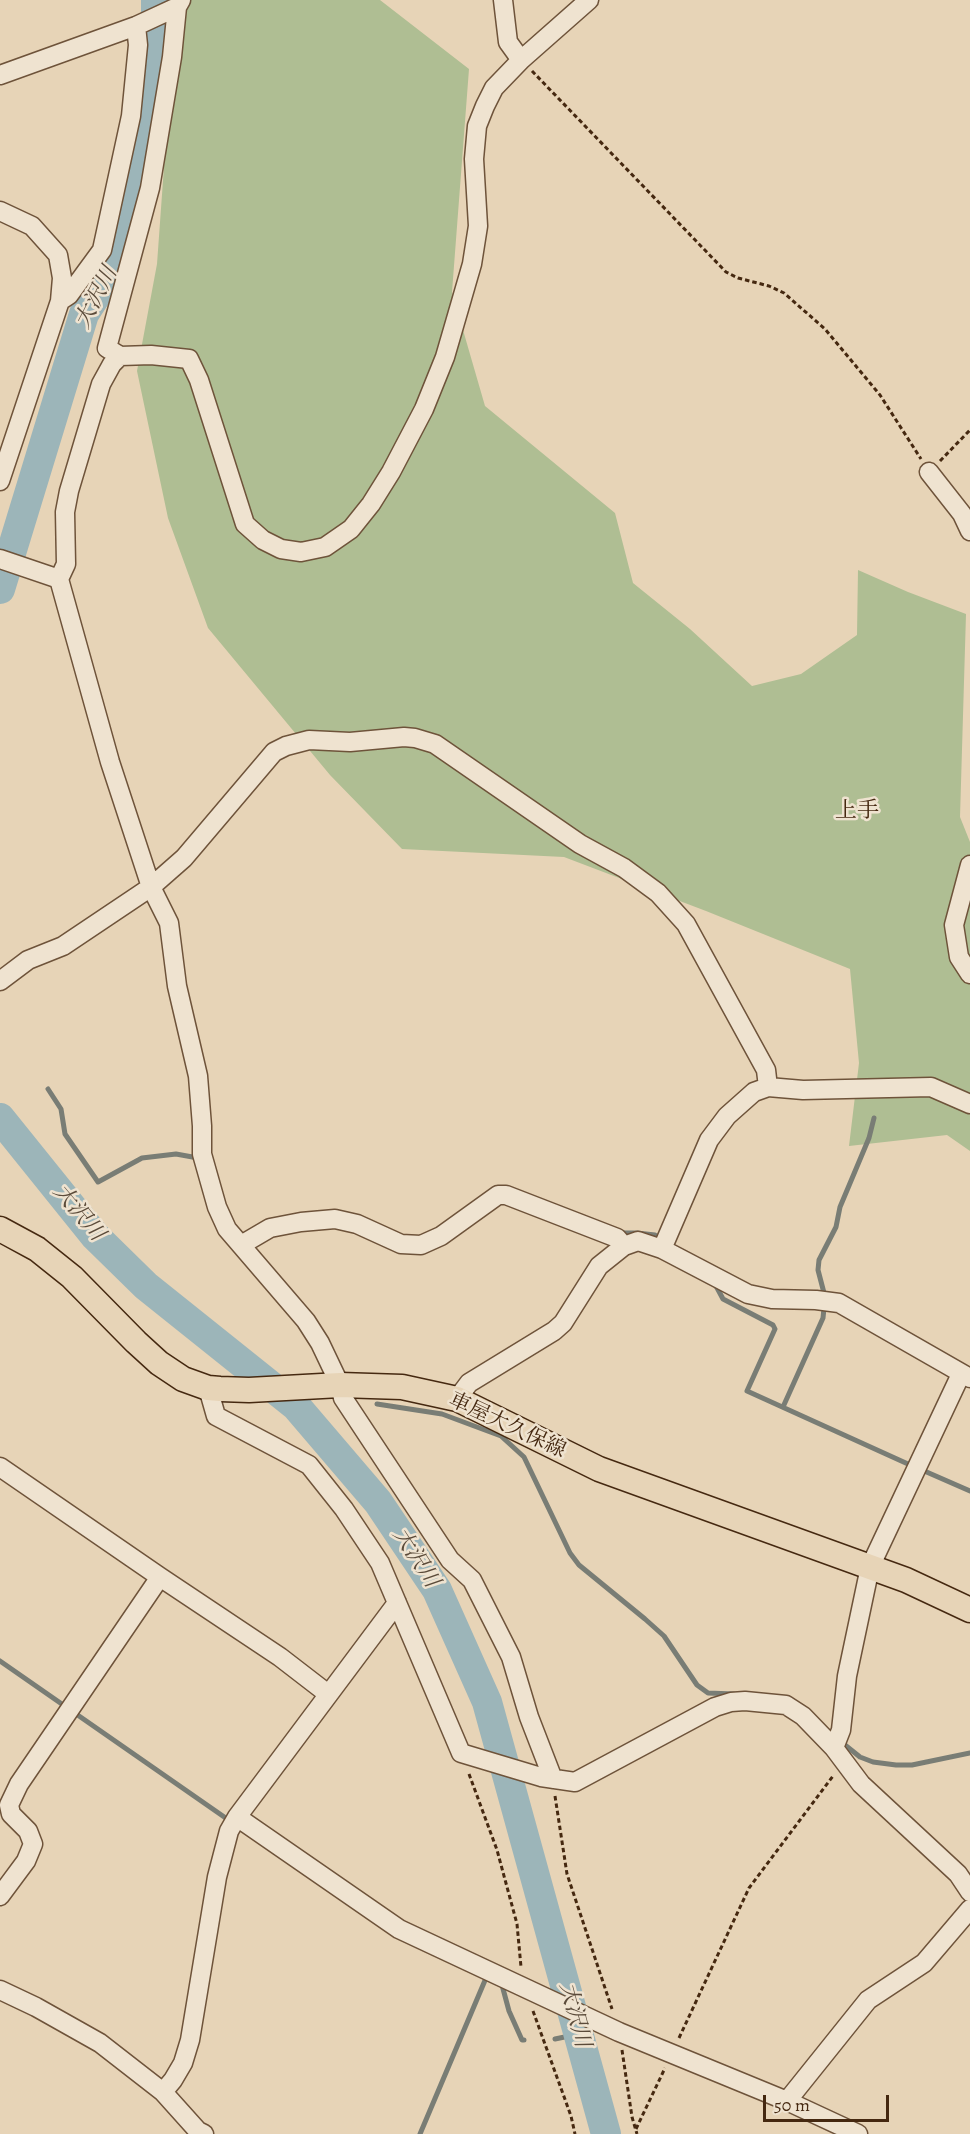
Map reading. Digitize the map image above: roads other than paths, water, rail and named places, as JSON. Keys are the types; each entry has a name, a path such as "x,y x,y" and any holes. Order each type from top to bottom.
{"main road":[{"name":"車屋大久保線","path":"0,1229 37,1249 72,1277 159,1363 183,1379 214,1389 402,1387 457,1399 599,1469 906,1580 970,1610"}],"street":[{"path":"503,0 508,42 520,60"},
{"path":"176,6 172,57 150,188 107,348 120,356 151,355 189,359 199,380 245,524 263,540 281,549 301,552 325,547 351,529 372,504 392,472 424,409 445,357 472,264 478,226 474,159 477,126 494,88 520,60 589,0"},
{"path":"0,75 142,23 176,6"},
{"path":"60,302 69,295 95,262 102,250 108,231 131,116 142,23"},
{"path":"0,211 32,226 58,255 62,278 60,302 0,481"},
{"path":"50,576 66,564 65,512 69,491 101,384 112,364 120,356"},
{"path":"929,472 962,514 970,531"},
{"path":"0,559 50,576"},
{"path":"50,576 151,887 169,923 177,986 198,1076 202,1154 217,1207 227,1228 306,1321 320,1343 331,1386 343,1398 450,1560 472,1580 511,1657 547,1778"},
{"path":"0,981 28,960 63,946 151,887 184,858 274,752 309,740 350,742 404,737 435,744 580,844 624,868 658,893 686,924 766,1070 768,1087"},
{"path":"970,865 954,925 959,957 970,974"},
{"path":"662,1249 709,1140 727,1116 754,1092 768,1087 804,1090 932,1087 970,1104"},
{"path":"241,1245 270,1228 335,1219 357,1224 401,1244 421,1245 441,1236 498,1195 506,1195 617,1238 624,1246"},
{"path":"457,1399 469,1383 554,1331 563,1323 600,1266 624,1246 639,1241 662,1249 748,1294 772,1299 839,1303 966,1376 870,1567 847,1676 839,1755"},
{"path":"214,1389 216,1416 309,1465 344,1509 380,1563 465,1754 547,1778 575,1782 715,1707 745,1701 786,1705 803,1716 839,1755 861,1784 958,1874 970,1892"},
{"path":"0,1467 280,1657 328,1694"},
{"path":"0,1896 26,1861 33,1844 28,1831 11,1814 9,1805 19,1784 160,1577"},
{"path":"163,2092 183,2063 190,2040 217,1877 235,1821 397,1603"},
{"path":"235,1821 389,1923 613,2029 858,2134"},
{"path":"787,2102 868,2000 924,1963 970,1909"},
{"path":"0,1990 36,2007 100,2043 144,2074 200,2133"}],"waterway":[{"name":"大沢川","path":"0,589 84,314 117,263 138,179 149,106 156,37 156,0"},
{"path":"48,1089 61,1109 65,1134 98,1182 142,1158 176,1154 198,1158"},
{"name":"大沢川","path":"0,1118 95,1236 146,1286 296,1406 378,1502 437,1590 487,1702 606,2134"},
{"path":"824,1293 818,1270 819,1260 836,1227 840,1207 869,1138 874,1118"},
{"path":"620,1233 655,1235 659,1238"},
{"path":"715,1284 723,1299 773,1325 775,1329 747,1391 908,1464"},
{"path":"783,1407 823,1318 824,1308"},
{"path":"377,1404 442,1414 501,1436 524,1457 570,1553 579,1565 664,1636 697,1685 708,1693 734,1694"},
{"path":"922,1470 970,1491"},
{"path":"0,1661 230,1821"},
{"path":"845,1745 860,1757 873,1762 896,1765 912,1765 970,1753"},
{"path":"420,2134 486,1978"},
{"path":"499,1984 502,1985 509,2011 524,2040"},
{"path":"555,2039 579,2034"}],"district":[{"name":"上手","path":"857,812"}]}
